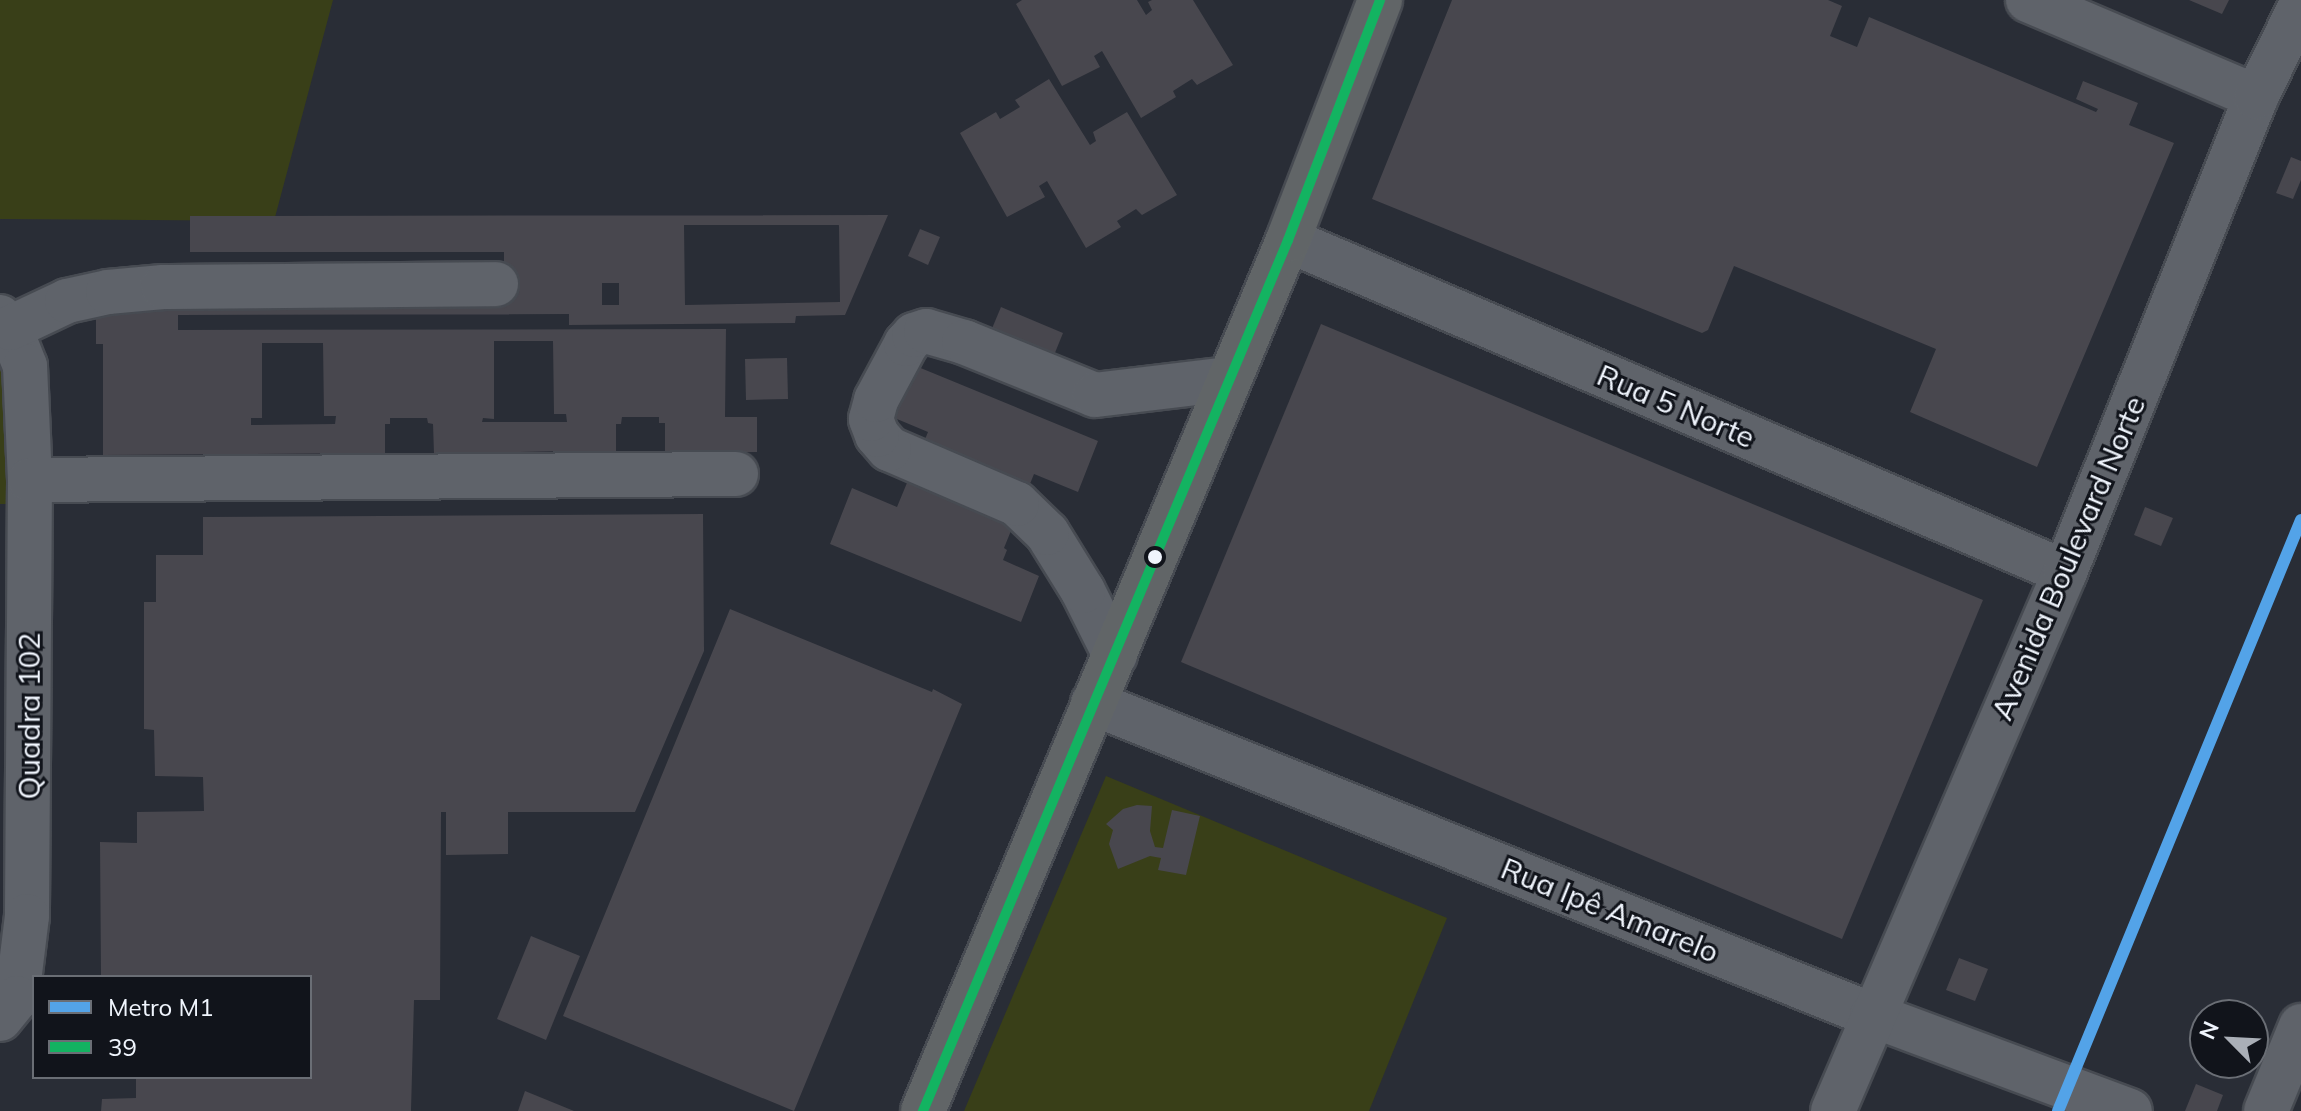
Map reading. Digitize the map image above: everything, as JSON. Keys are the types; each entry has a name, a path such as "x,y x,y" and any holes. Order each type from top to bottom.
{"main road":[{"path":"923,1111 1288,240 1380,0"}],"street":[{"path":"2028,0 2256,97"},
{"name":"Avenida Boulevard Norte","path":"1833,1111 2065,572 2256,97 2301,5"},
{"name":"Rua 5 Norte","path":"1288,240 2065,572"},
{"path":"5,323 67,301 108,292 163,287 496,284"},
{"name":"Quadra 102","path":"0,1019 17,998 27,916 30,480 15,417 25,366 5,323"},
{"path":"1115,655 1083,591 1047,533 1017,504 889,449 877,435 871,419 876,400 906,344 914,335 926,331 964,342 1095,395 1229,379"},
{"path":"30,480 736,474"},
{"name":"Rua Ipê Amarelo","path":"1093,703 1872,1015 2130,1111"},
{"path":"2266,1111 2301,1026"}],"green space":[{"path":"0,0 333,0 274,221 0,219"},
{"path":"0,317 29,504 0,504"},
{"path":"1106,776 1447,918 1369,1111 964,1111"}],"building":[{"path":"1022,0 1137,0 1146,15 1152,10 1148,2 1152,0 1193,0 1233,65 1197,85 1192,79 1173,91 1176,97 1141,118 1102,51 1094,56 1100,67 1062,86 1016,4"},
{"path":"1452,0 1828,0 1842,6 1830,36 1857,47 1869,17 2096,112 2098,109 2076,99 2083,81 2138,103 2129,125 2174,143 2037,467 1910,412 1936,349 1734,266 1708,330 1702,333 1372,199"},
{"path":"2189,0 2229,0 2222,14"},
{"path":"1049,79 1090,145 1096,141 1093,132 1127,112 1177,195 1142,215 1136,209 1117,221 1121,227 1086,248 1047,181 1039,186 1045,197 1007,217 960,133 996,112 1000,119 1020,107 1015,100"},
{"path":"2291,157 2301,161 2301,180 2293,199 2276,193"},
{"path":"888,215 845,315 796,316 795,323 569,325 569,314 178,315 178,330 726,329 725,417 757,417 757,452 665,453 665,423 659,423 659,417 622,417 621,424 616,424 616,455 567,454 567,451 434,454 433,424 428,423 427,418 390,418 390,424 385,424 385,453 103,455 103,344 96,344 96,302 504,278 504,252 190,252 190,216","holes":["684,225 839,225 840,302 685,305","602,283 619,283 619,305 602,305","494,341 553,341 554,414 566,414 567,422 482,422 483,418 494,419","262,343 323,343 324,416 336,416 335,424 251,425 251,418 262,418"]},
{"path":"920,229 940,237 928,265 908,256"},
{"path":"1001,307 1063,333 1050,365 988,338"},
{"path":"1321,324 1983,600 1842,939 1181,662"},
{"path":"787,358 788,399 746,400 745,359"},
{"path":"906,362 1098,441 1078,492 1034,474 1004,548 1007,550 1003,560 1039,576 1021,622 830,544 852,488 897,507 928,432 885,414"},
{"path":"2145,507 2173,518 2161,546 2134,535"},
{"path":"703,514 704,651 635,812 508,812 508,854 446,855 446,812 441,812 440,1000 414,1000 411,1111 101,1111 102,1099 136,1098 136,1079 312,1079 312,975 101,975 100,842 137,843 137,812 204,811 203,777 155,776 154,730 144,729 144,602 156,602 156,555 203,555 203,517"},
{"path":"730,609 932,692 933,689 962,704 794,1111 563,1016"},
{"path":"1137,805 1152,806 1150,831 1155,847 1163,848 1172,810 1200,816 1186,875 1158,870 1161,858 1150,856 1118,869 1109,844 1113,830 1106,824 1123,809"},
{"path":"531,936 580,956 546,1040 497,1019"},
{"path":"1959,958 1988,969 1975,1001 1946,990"},
{"path":"2196,1084 2223,1095 2217,1111 2185,1111"},
{"path":"525,1091 574,1111 518,1111"}],"metro line":[{"name":"M1","path":"2058,1111 2301,520"}],"transit line":[{"name":"39","path":"923,1111 1288,240 1380,0"}]}
